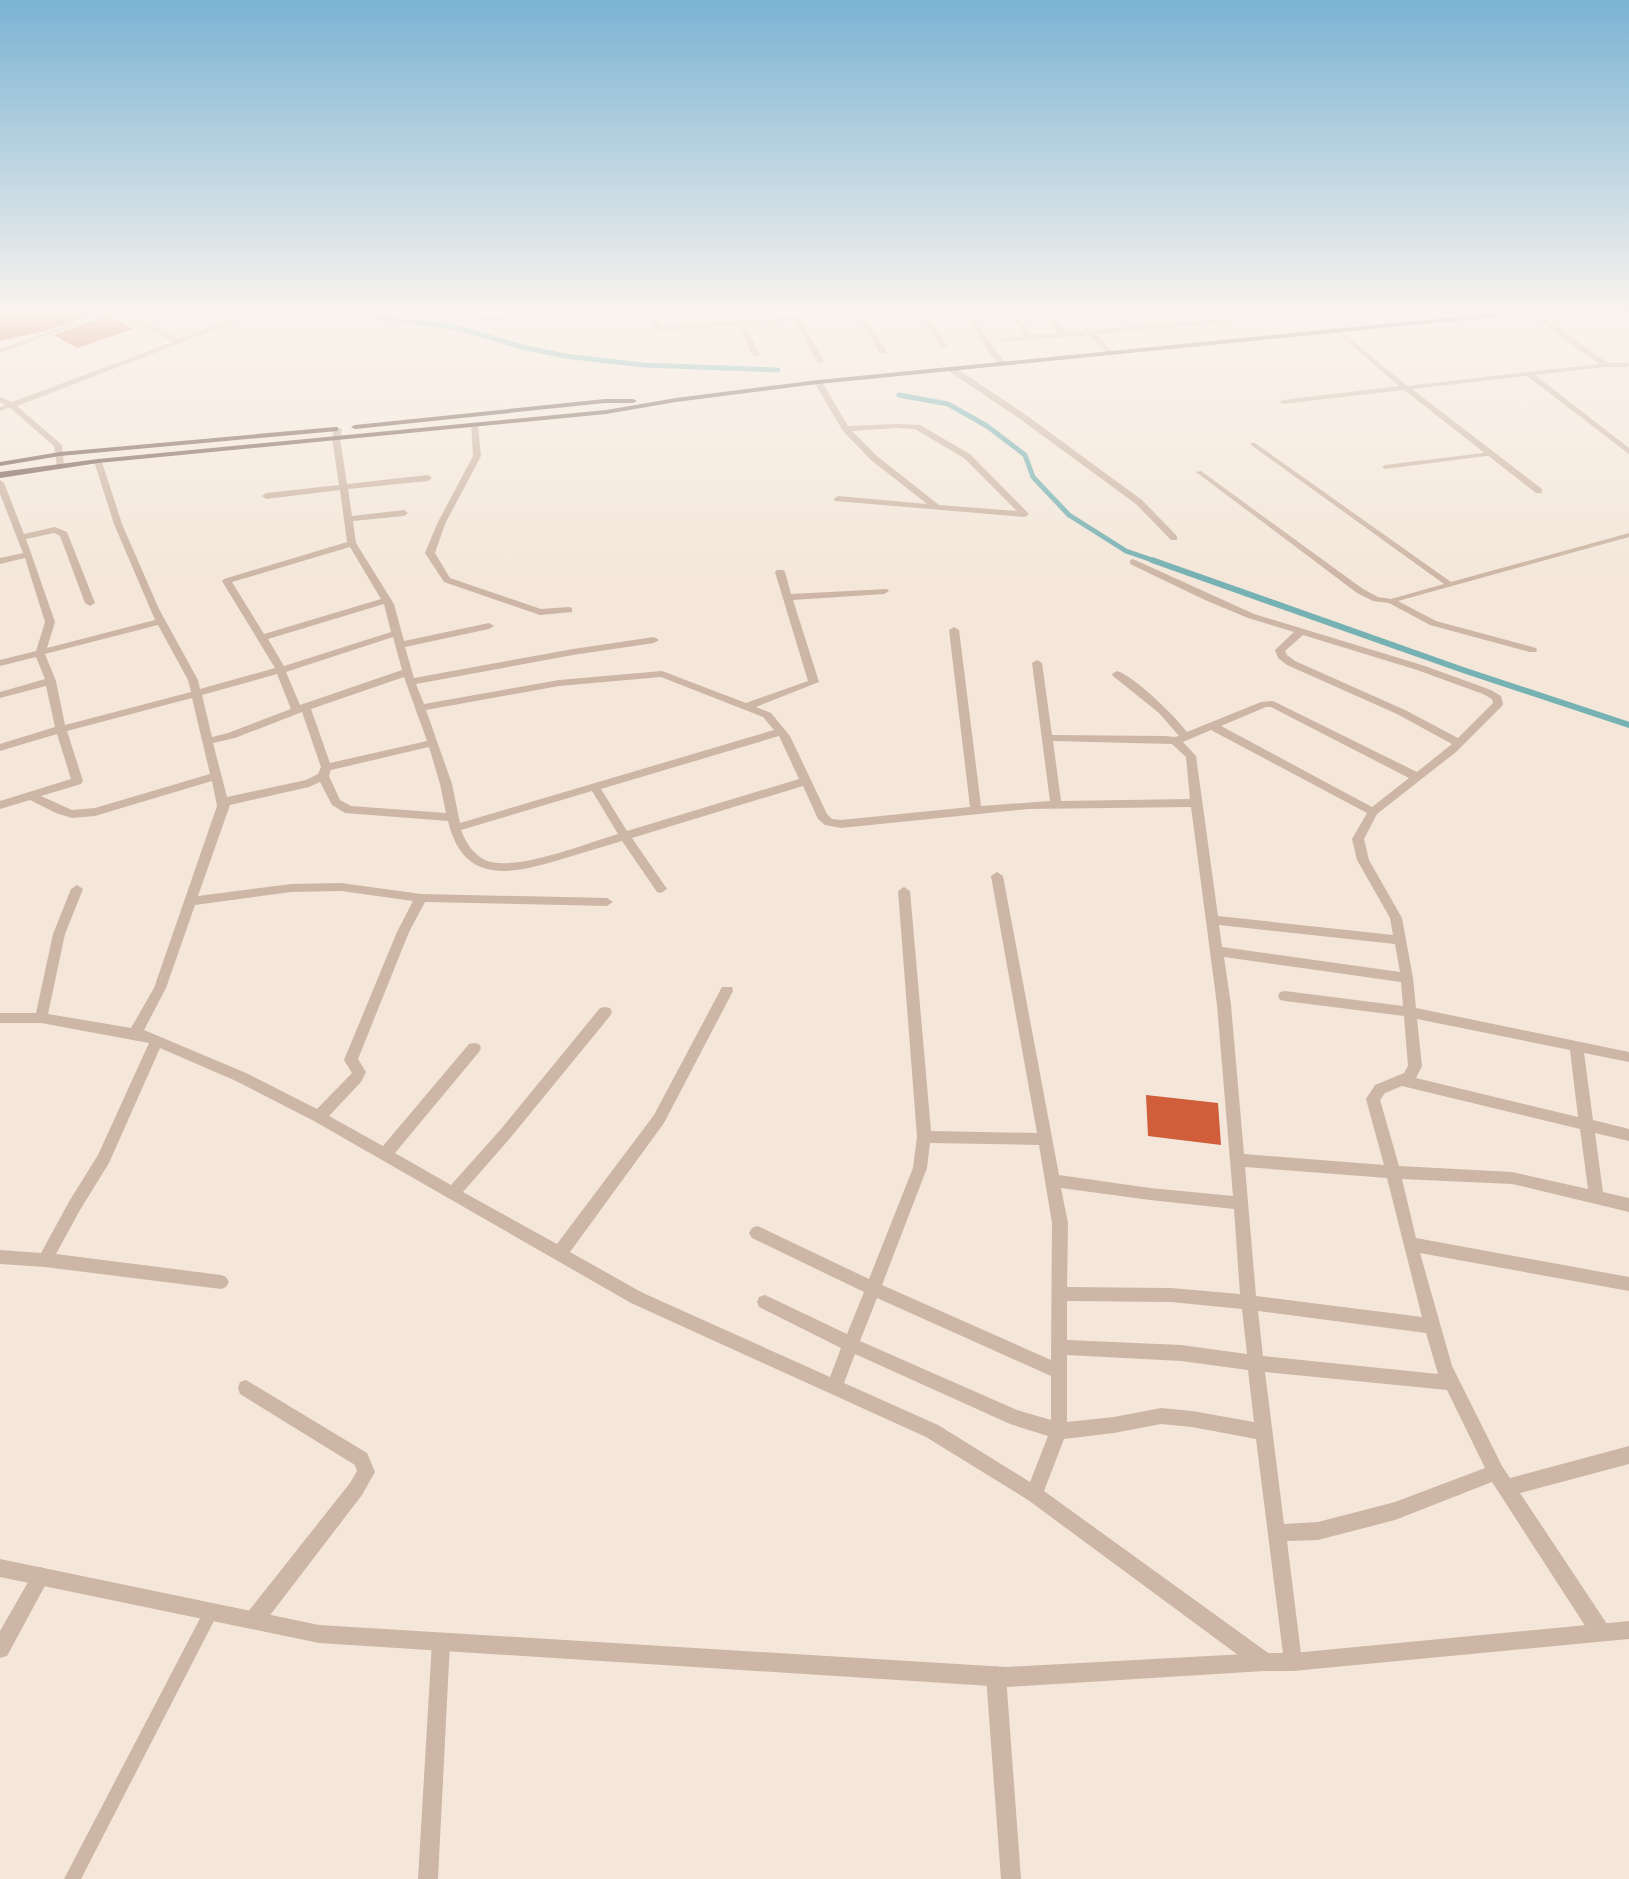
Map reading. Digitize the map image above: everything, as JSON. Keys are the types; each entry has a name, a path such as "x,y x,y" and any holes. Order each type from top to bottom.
{"main road":[{"path":"0,475 98,461 599,402"},
{"path":"0,464 60,454 474,424 606,412 666,402"}],"street":[{"path":"5,402 12,405 58,445 60,466"},
{"path":"12,405 21,402"},
{"path":"830,402 846,429 874,458 937,507"},
{"path":"1001,402 1139,502 1174,538"},
{"path":"1423,402 1539,491"},
{"path":"1563,402 1629,452"},
{"path":"474,424 477,456 441,524 430,553 447,580 540,612 569,610"},
{"path":"838,499 1025,514 967,456 917,427 897,426 846,429"},
{"path":"337,434 352,543 387,600 409,676 447,786 456,835 468,854 481,863 497,868 525,866 806,782"},
{"path":"98,461 118,524 154,610 193,680 223,806"},
{"path":"266,496 428,478"},
{"path":"0,483 28,554 50,622 40,654 50,681 61,729 77,781 0,805"},
{"path":"349,519 404,513"},
{"path":"21,537 55,530 64,534 90,604"},
{"path":"352,543 227,581 281,670 301,708 336,802 349,810 454,822 595,788 780,732"},
{"path":"0,561 28,554"},
{"path":"1133,562 1208,598 1300,632 1421,668 1487,692 1497,698 1498,704 1459,743 1373,812 1358,839 1363,860 1389,902 1396,918 1406,978 1415,1066 1409,1077 1380,1089 1373,1100 1444,1368 1496,1472 1600,1631"},
{"path":"746,707 814,682 780,572"},
{"path":"788,597 884,591"},
{"path":"262,638 387,600"},
{"path":"0,663 161,621"},
{"path":"400,645 488,626"},
{"path":"954,630 976,810"},
{"path":"1300,632 1280,650 1282,656 1291,663 1401,712 1459,743"},
{"path":"0,748 61,729 281,670 397,633"},
{"path":"208,741 231,736 301,708 409,676 654,640"},
{"path":"1037,663 1056,805"},
{"path":"420,708 559,683 662,674 767,715 786,738 822,816 830,822 841,824 1028,805 1196,802"},
{"path":"1117,674 1178,725 1180,739 1191,756 1224,1005 1249,1302 1293,1662"},
{"path":"0,695 50,681"},
{"path":"1047,738 1180,739 1265,704 1273,704 1417,777"},
{"path":"1212,726 1373,812"},
{"path":"135,1034 160,988 226,802 309,783 325,771 432,743"},
{"path":"30,795 72,814 95,812 216,776"},
{"path":"595,788 661,889"},
{"path":"997,876 1043,1139 1060,1223 1059,1431 1034,1494"},
{"path":"190,900 291,888 341,888 421,898 607,902"},
{"path":"41,1018 59,934 78,889"},
{"path":"834,1387 920,1168 924,1137 904,891"},
{"path":"319,1117 356,1078 359,1072 352,1060 354,1052 403,932 421,898"},
{"path":"1212,920 1400,940"},
{"path":"1216,952 1406,978"},
{"path":"559,1254 659,1119 727,991"},
{"path":"1285,996 1410,1012 1576,1045 1629,1058"},
{"path":"452,1194 606,1012"},
{"path":"0,1018 41,1018 135,1034 157,1040 241,1077 319,1117 637,1298 932,1431 1034,1494 1264,1662"},
{"path":"45,1260 75,1205 104,1158 157,1040"},
{"path":"1576,1045 1596,1197"},
{"path":"384,1155 474,1048"},
{"path":"1402,1080 1586,1123 1629,1135"},
{"path":"924,1137 1043,1139"},
{"path":"1237,1160 1393,1172 1512,1178 1629,1205"},
{"path":"1051,1180 1150,1194 1241,1202"},
{"path":"757,1233 872,1288 1060,1372"},
{"path":"1410,1244 1629,1284"},
{"path":"0,1257 45,1260 221,1282"},
{"path":"1060,1294 1171,1295 1249,1302 1433,1326"},
{"path":"765,1302 850,1344 1016,1418 1059,1431 1114,1425 1161,1416 1192,1419 1264,1432"},
{"path":"1060,1347 1181,1353 1257,1363 1452,1383"},
{"path":"246,1388 360,1460 366,1472 356,1489 254,1620"},
{"path":"1507,1488 1629,1455"},
{"path":"1277,1533 1318,1531 1395,1511 1496,1472"},
{"path":"0,1568 319,1634 996,1676 1293,1662 1600,1631 1629,1630"},
{"path":"0,1649 40,1576"},
{"path":"428,1879 441,1642"},
{"path":"996,1676 1011,1879"}],"lane":[{"path":"0,410 12,405"},
{"path":"1253,444 1450,585"},
{"path":"1385,467 1492,454"},
{"path":"1199,472 1360,591 1376,599 1391,601 1433,623 1533,650"},
{"path":"1391,601 1629,535"},
{"path":"72,1879 211,1612"}],"building":[{"path":"1146,1095 1218,1103 1221,1145 1148,1136"}],"waterway":[{"path":"935,402 948,404 987,426 1025,455 1033,477 1069,515 1126,551 1155,561"},
{"path":"1152,560 1463,670 1629,725"}]}
